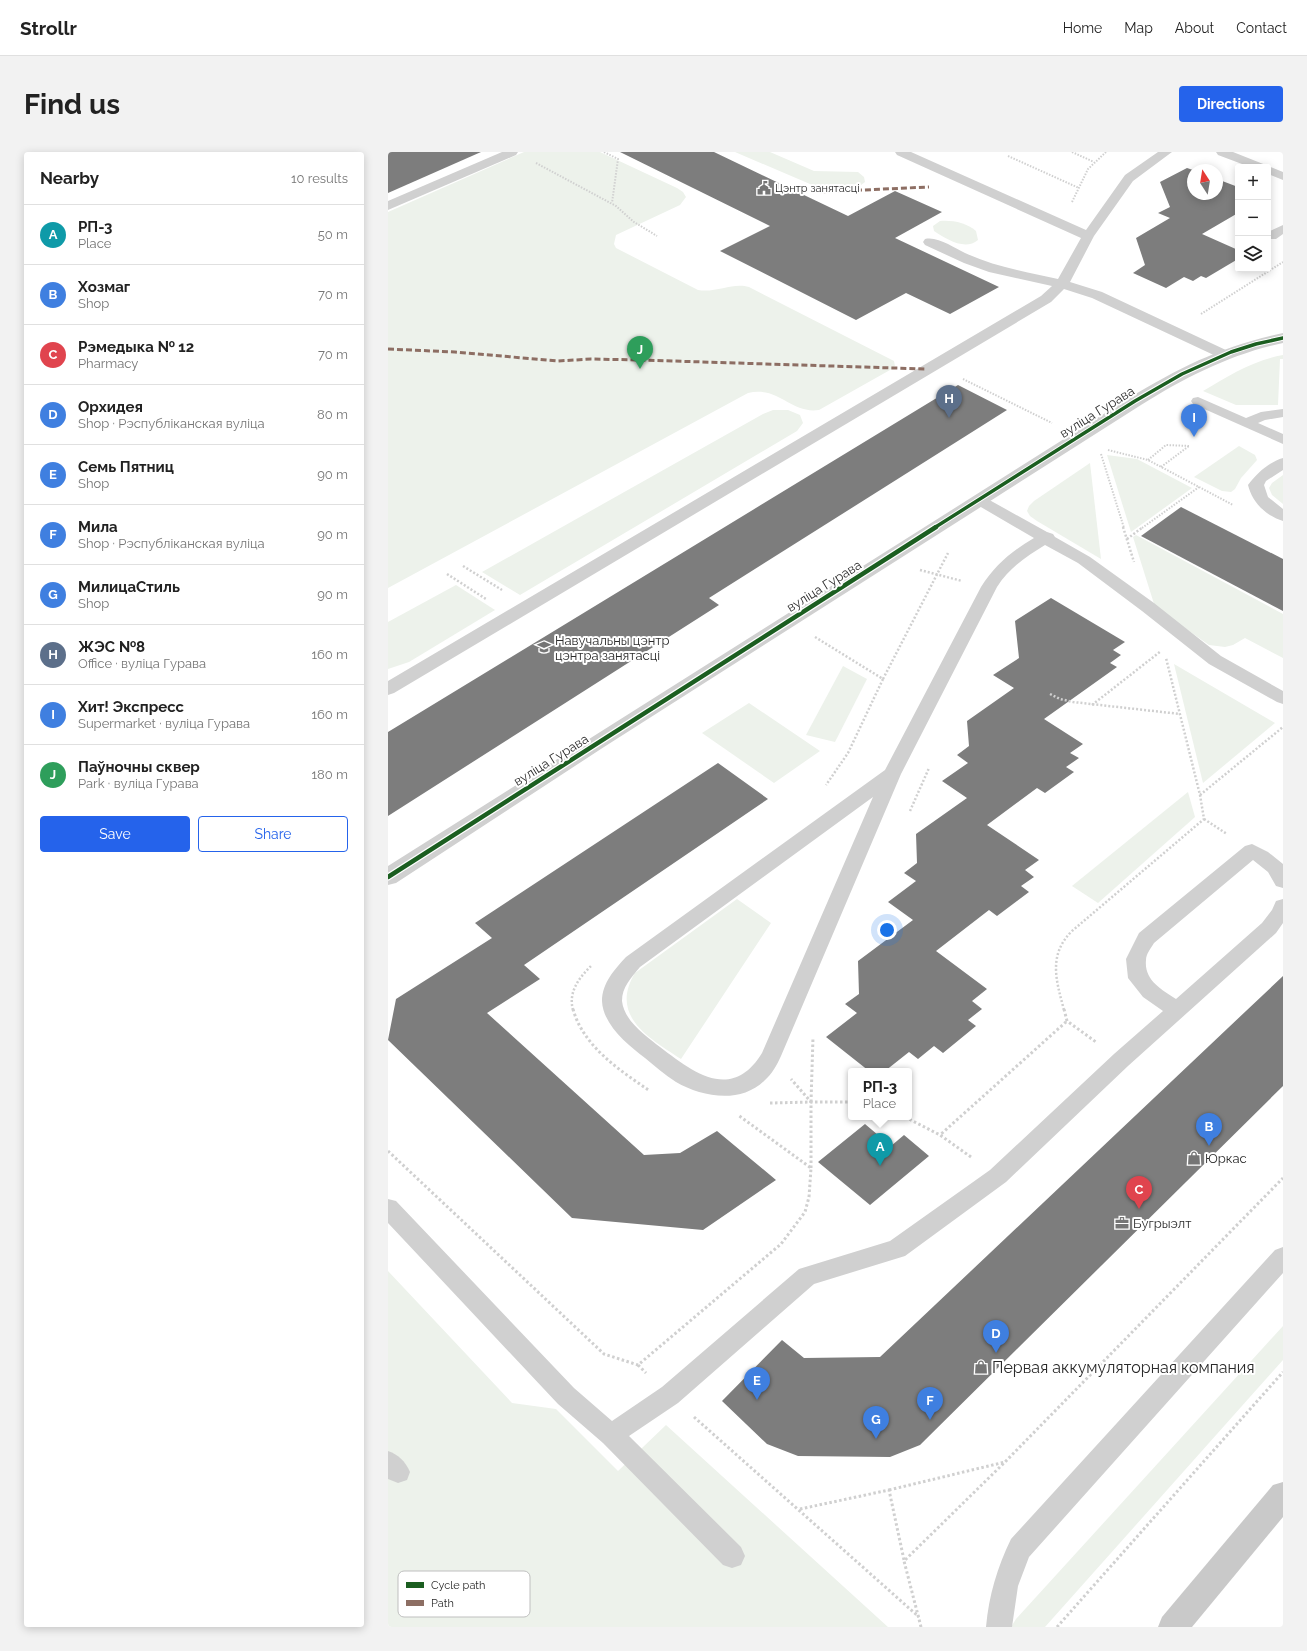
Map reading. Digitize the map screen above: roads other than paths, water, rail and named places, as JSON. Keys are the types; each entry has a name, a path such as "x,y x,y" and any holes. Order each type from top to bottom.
{"main road":[{"path":"1172,1627 1283,1495"}],"street":[{"name":"вуліца Гурава","path":"388,877 979,500 1153,391 1186,372 1223,354 1251,345 1283,338"}],"lane":[{"path":"388,206 512,152"},
{"path":"901,152 1088,236"},
{"path":"388,689 926,369 1037,305 1052,294 1062,284 1088,236 1129,178 1145,165 1166,152"},
{"path":"1222,152 1253,164"},
{"path":"1271,171 1283,176"},
{"path":"1271,236 1283,229"},
{"path":"930,242 969,260 994,269 1062,284 1109,299 1223,354"},
{"path":"1198,401 1283,440"},
{"path":"1247,423 1261,416 1283,413"},
{"path":"1283,463 1261,478 1256,485 1257,493 1262,501 1283,516"},
{"path":"979,500 1047,537 1084,560 1148,607 1215,660 1283,698"},
{"path":"892,774 633,962 620,977 613,992 614,1009 622,1024 633,1038 681,1075 693,1082 708,1087 724,1088 740,1085 754,1078 763,1069 771,1056 892,774 994,578 1011,559 1047,537"},
{"path":"1177,1010 1150,992 1138,978 1136,959 1146,938 1252,851 1270,862 1282,877 1283,881"},
{"path":"611,1435 670,1395 807,1276 897,1248 998,1176 1121,1060 1269,928 1281,912 1283,906"},
{"path":"388,1208 566,1396 611,1435 732,1556"},
{"path":"999,1627 1001,1598 1008,1571 1020,1548 1283,1257"}],"place":[{"name":"Цэнтр занятасці","path":"764,188"},
{"name":"Паўночны сквер","path":"640,369"},
{"name":"ЖЭС №8","path":"949,418"},
{"name":"Хит! Экспресс","path":"1194,437"},
{"name":"Навучальны цэнтр цэнтра занятасці","path":"544,647"},
{"name":"Хозмаг","path":"1209,1146"},
{"name":"Юркас","path":"1194,1158"},
{"name":"РП-3","path":"880,1166"},
{"name":"Рэмедыка № 12","path":"1139,1209"},
{"name":"Бугрыэлт","path":"1122,1223"},
{"name":"Орхидея","path":"996,1353"},
{"name":"Первая аккумуляторная компания","path":"981,1367"},
{"name":"Семь Пятниц","path":"757,1400"},
{"name":"Мила","path":"930,1420"},
{"name":"МилицаСтиль","path":"876,1439"}]}
